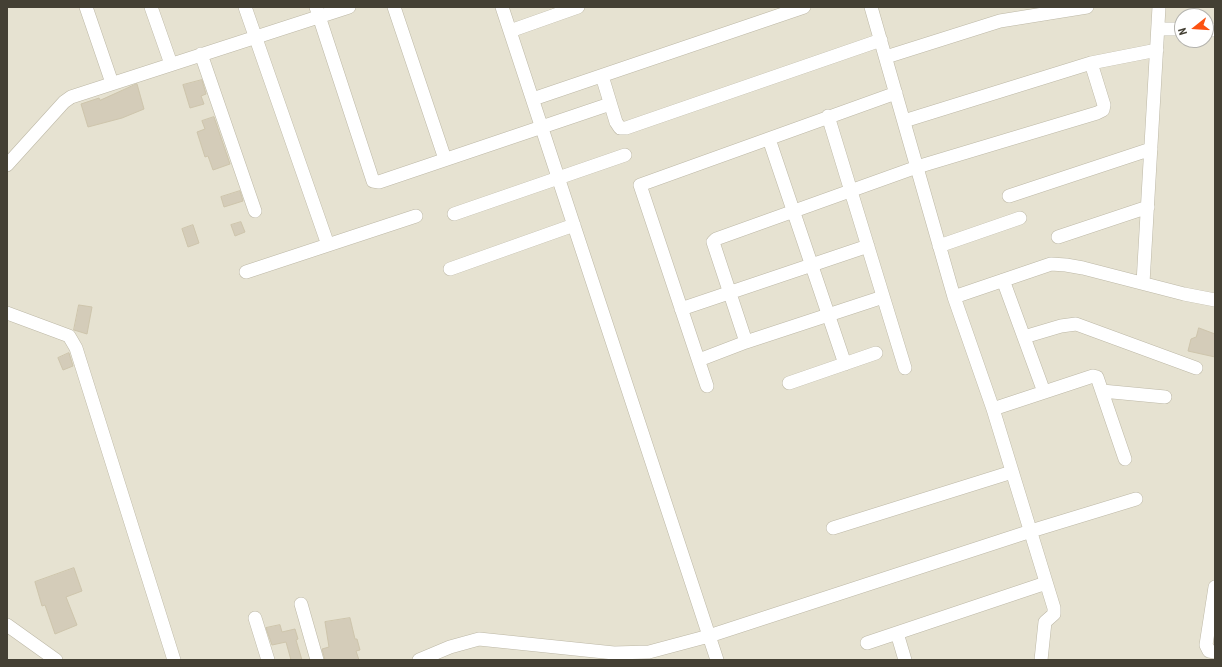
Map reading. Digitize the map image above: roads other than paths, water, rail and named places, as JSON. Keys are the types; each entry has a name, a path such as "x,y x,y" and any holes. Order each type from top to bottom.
{"street":[{"path":"86,7 112,83"},
{"path":"151,7 171,64"},
{"path":"245,7 328,245"},
{"path":"7,165 70,97 255,37 317,12 349,7"},
{"path":"394,7 445,159"},
{"path":"502,7 717,660"},
{"path":"510,30 578,7"},
{"path":"533,99 804,7"},
{"path":"871,7 954,297 993,408 1054,611 1052,617 1048,618 1045,622 1041,660"},
{"path":"886,57 1000,21 1087,7"},
{"path":"1143,283 1159,7"},
{"path":"317,12 374,181 379,182 610,104"},
{"path":"1158,29 1174,30"},
{"path":"602,76 616,122 620,128 626,128 881,40"},
{"path":"904,121 1091,63 1157,50"},
{"path":"201,54 255,211"},
{"path":"746,342 713,242 716,238 794,212 917,167 1097,113 1103,110 1104,105 1091,63"},
{"path":"707,386 640,185 769,139 828,116 896,93"},
{"path":"828,116 905,368"},
{"path":"769,139 845,364"},
{"path":"1009,196 1151,149"},
{"path":"454,214 624,155"},
{"path":"1058,237 1148,207"},
{"path":"246,272 416,216"},
{"path":"939,246 1020,218"},
{"path":"450,269 574,225"},
{"path":"681,309 868,246"},
{"path":"954,297 1051,264 1083,268 1184,294 1215,300"},
{"path":"1003,280 1044,392"},
{"path":"699,360 746,342 883,296"},
{"path":"7,313 69,336 76,348 174,660"},
{"path":"1024,337 1061,326 1076,324 1196,368"},
{"path":"789,383 876,353"},
{"path":"993,408 1093,376 1097,377 1125,459"},
{"path":"1102,391 1165,396"},
{"path":"833,528 1012,472"},
{"path":"419,660 450,647 478,639 650,656 1031,531 1136,499"},
{"path":"866,644 1046,583"},
{"path":"1215,586 1206,645 1209,651 1215,652"},
{"path":"301,604 317,660"},
{"path":"254,618 268,660"},
{"path":"7,625 56,660"},
{"path":"897,633 905,660"}]}
